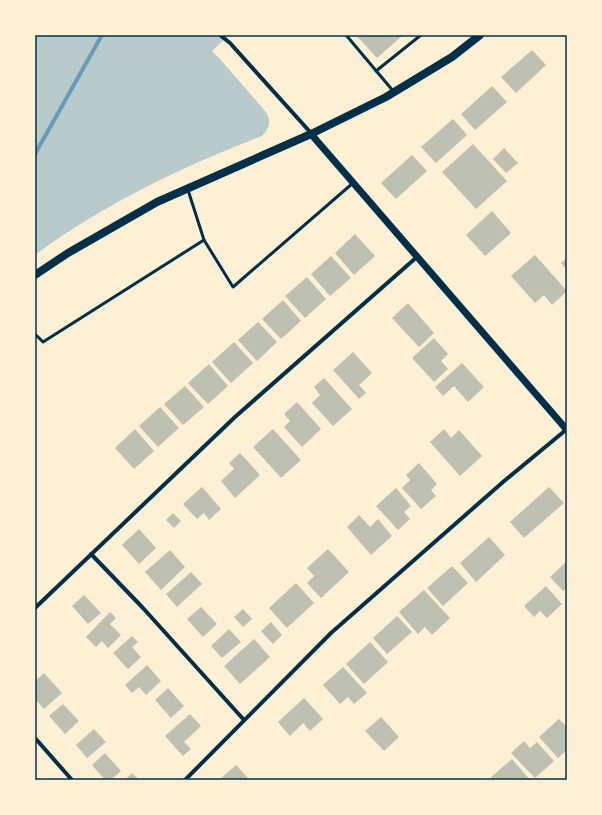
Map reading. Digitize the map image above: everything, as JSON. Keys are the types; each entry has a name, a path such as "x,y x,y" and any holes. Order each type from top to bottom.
{"main road":[{"path":"35,275 68,253 150,206 311,134 395,92 452,57 480,35"}],"street":[{"path":"185,780 331,634 503,482 567,430 354,182 230,43 220,35"},
{"path":"35,608 235,417 418,256"},
{"path":"91,554 143,608 244,720"},
{"path":"35,738 72,780"}],"lane":[{"path":"346,35 395,92"},
{"path":"376,71 421,35"},
{"path":"188,188 204,240 233,287 354,182"},
{"path":"35,334 43,342 204,240"}],"shaded area":[{"path":"35,35 229,35 212,51 265,111 269,118 267,130 262,136 202,160 116,203 88,219 35,255"}],"building":[{"path":"356,35 403,35 377,58"},
{"path":"532,50 546,65 516,93 501,77"},
{"path":"492,86 507,102 475,130 461,114"},
{"path":"453,119 467,135 436,163 421,147"},
{"path":"473,144 507,181 476,209 442,172"},
{"path":"504,148 518,163 506,173 493,159"},
{"path":"412,155 427,171 396,199 381,183"},
{"path":"492,211 511,233 485,256 466,235"},
{"path":"355,234 375,256 354,275 335,253"},
{"path":"535,255 567,291 552,305 544,295 535,303 511,276"},
{"path":"331,256 351,278 330,296 311,274"},
{"path":"567,258 567,270 561,263"},
{"path":"307,277 326,299 305,318 285,296"},
{"path":"283,300 301,321 281,339 262,319"},
{"path":"408,303 434,333 419,347 392,318"},
{"path":"258,322 277,342 257,361 238,340"},
{"path":"434,338 448,354 441,361 448,369 434,382 412,358"},
{"path":"234,342 253,363 231,383 212,362"},
{"path":"353,352 372,373 359,385 366,393 359,399 333,370"},
{"path":"462,363 484,387 468,402 454,386 443,396 435,387"},
{"path":"209,364 228,386 208,404 188,383"},
{"path":"324,378 352,409 333,426 312,403 320,395 314,387"},
{"path":"185,386 204,407 183,425 164,404"},
{"path":"297,402 321,429 302,447 284,427 290,421 284,414"},
{"path":"160,407 179,428 158,447 139,426"},
{"path":"135,429 154,451 134,469 115,448"},
{"path":"273,429 301,460 281,478 253,447"},
{"path":"444,429 451,438 459,430 482,456 460,476 430,442"},
{"path":"240,453 260,475 235,498 221,481 234,469 229,463"},
{"path":"419,463 437,484 431,490 436,496 421,509 402,488 410,480 406,475"},
{"path":"202,487 221,509 209,520 204,513 197,519 183,504"},
{"path":"549,487 564,503 524,538 510,522"},
{"path":"396,488 411,506 404,512 410,519 398,530 376,506"},
{"path":"173,513 181,521 174,528 166,520"},
{"path":"359,515 370,527 378,519 392,536 371,555 347,527"},
{"path":"139,529 156,548 139,564 122,545"},
{"path":"489,537 505,555 476,582 460,563"},
{"path":"328,549 349,572 321,598 307,583 314,576 307,568"},
{"path":"170,550 185,567 161,590 145,572"},
{"path":"567,561 567,588 563,591 550,577"},
{"path":"452,566 468,583 443,606 427,588"},
{"path":"191,572 202,584 177,607 166,594"},
{"path":"296,583 314,603 287,628 269,608"},
{"path":"546,586 562,604 547,618 540,611 534,617 524,606"},
{"path":"424,590 450,618 432,635 425,627 418,634 399,612"},
{"path":"84,595 101,613 88,624 72,606"},
{"path":"201,607 217,624 203,637 187,619"},
{"path":"243,609 252,619 243,627 234,617"},
{"path":"110,612 116,618 110,624 121,635 108,648 102,641 96,647 86,637"},
{"path":"397,616 412,632 387,654 373,638"},
{"path":"271,622 282,635 273,644 261,631"},
{"path":"229,629 241,642 222,658 211,646"},
{"path":"132,636 138,642 132,647 141,657 128,669 113,653"},
{"path":"254,639 270,657 240,684 224,666"},
{"path":"370,642 388,662 364,684 346,664"},
{"path":"147,665 161,681 146,695 139,687 132,693 125,685"},
{"path":"343,667 367,693 354,704 348,697 340,704 323,685"},
{"path":"44,673 62,693 44,709 35,699 35,681"},
{"path":"168,688 184,706 171,718 155,700"},
{"path":"304,698 323,719 310,731 303,723 290,736 278,722"},
{"path":"63,704 79,721 65,734 49,716"},
{"path":"190,714 201,726 184,742 191,749 183,756 165,736"},
{"path":"381,717 399,737 384,751 365,731"},
{"path":"559,719 567,727 567,750 558,758 539,737"},
{"path":"94,729 106,742 87,758 76,745"},
{"path":"524,741 530,748 537,742 554,761 535,778 511,753"},
{"path":"105,753 121,771 111,780 105,780 92,765"},
{"path":"512,759 530,780 494,780 491,777"},
{"path":"236,765 249,779 219,780"},
{"path":"132,773 139,780 125,780"}],"waterway":[{"path":"35,154 102,35"}]}
